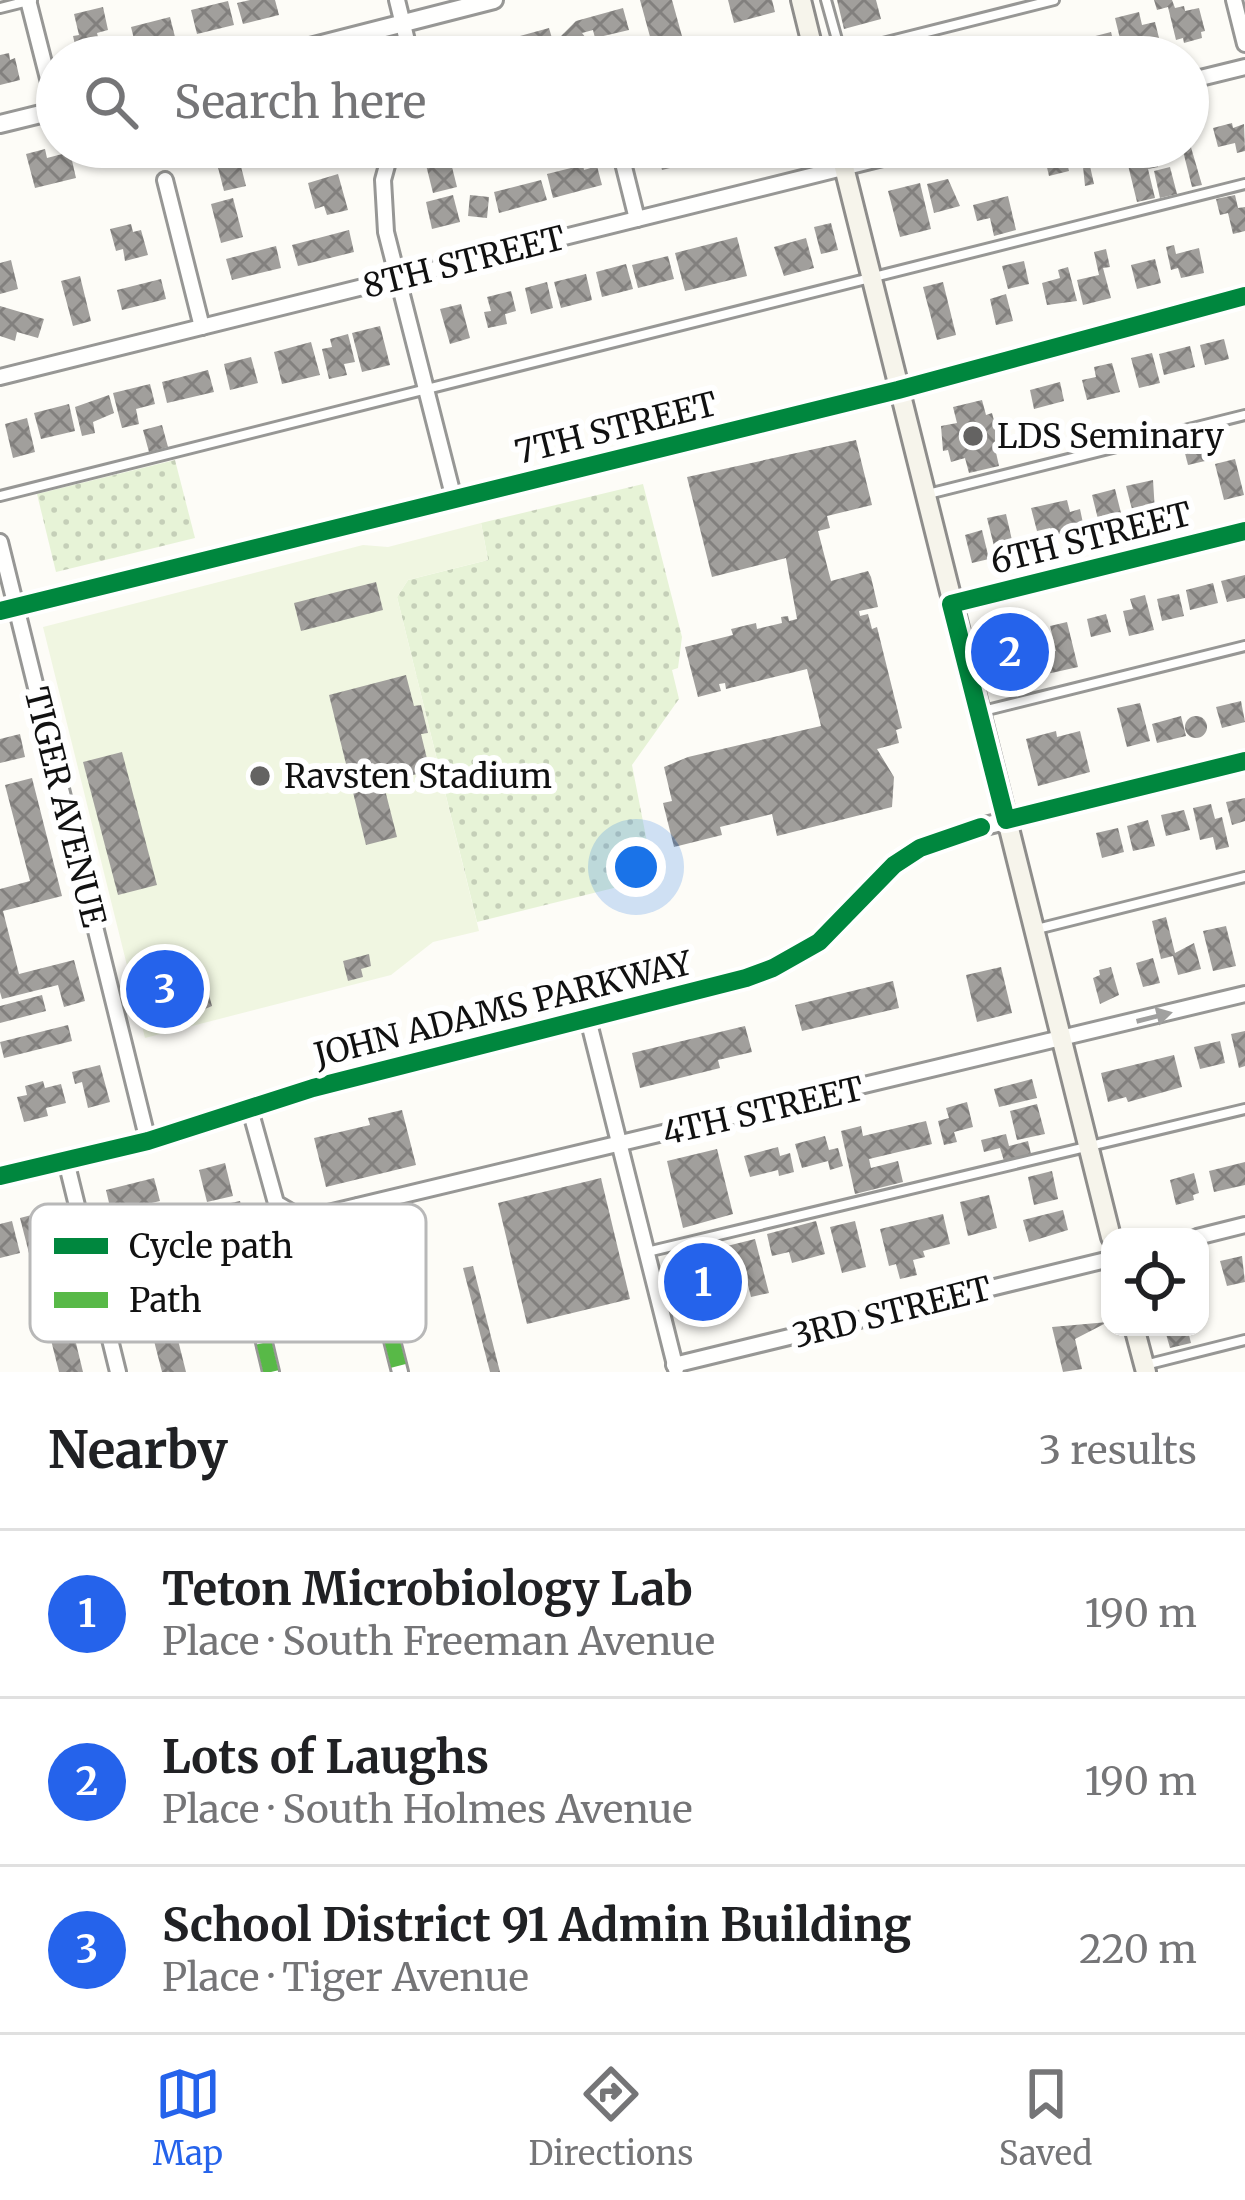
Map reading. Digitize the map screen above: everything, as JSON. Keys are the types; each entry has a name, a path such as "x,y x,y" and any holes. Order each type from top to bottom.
{"main road":[{"path":"844,168 1110,1228"},
{"path":"1136,1336 1145,1368"}],"street":[{"path":"30,0 39,36"},
{"path":"397,0 406,36"},
{"path":"355,36 494,0"},
{"path":"1234,0 1245,44"},
{"path":"1209,76 1245,67"},
{"path":"0,124 36,115"},
{"path":"388,168 382,202 454,499"},
{"path":"624,168 637,219"},
{"name":"8TH STREET","path":"0,377 844,168"},
{"path":"165,180 202,327"},
{"name":"7TH STREET","path":"8,609 898,390 1245,296"},
{"name":"6TH STREET","path":"951,604 1245,531"},
{"name":"TIGER AVENUE","path":"0,542 8,609 148,1141"},
{"name":"JOHN ADAMS PARKWAY","path":"0,1176 148,1141 249,1106 773,968 842,923 894,865 920,848 1006,820 1245,761"},
{"name":"4TH STREET","path":"367,1204 1245,994"},
{"path":"588,1019 675,1368"},
{"path":"249,1106 270,1187 280,1204"},
{"path":"66,1162 76,1204"},
{"path":"1209,1234 1245,1225"},
{"name":"3RD STREET","path":"675,1368 1101,1261"},
{"path":"111,1342 118,1372"},
{"path":"264,1342 271,1372"},
{"path":"392,1342 400,1372"}],"lane":[{"path":"0,8 30,0"},
{"path":"912,36 1054,0"},
{"path":"802,7 828,4 836,36"},
{"path":"0,496 1245,184"},
{"path":"923,495 1245,415"},
{"path":"979,712 1245,646"},
{"path":"1035,929 1245,877"},
{"path":"647,1252 1245,1109"},
{"path":"1145,1368 1245,1340"}],"green space":[{"path":"175,460 195,538 56,572 37,494"},
{"path":"643,484 682,637 678,668 672,670 679,699 632,765 654,878 477,922 397,597 408,580 488,560 481,523"},
{"name":"Ravsten Stadium","path":"481,523 488,560 408,580 397,597 479,931 433,942 391,975 145,1038 43,627 363,545 388,547"}],"building":[{"path":"275,0 279,15 243,24 237,3"},
{"path":"640,0 672,0 682,36 650,36"},
{"path":"728,0 772,0 775,12 734,23"},
{"path":"837,0 876,0 881,19 844,29"},
{"path":"1154,0 1172,0 1175,8 1184,6 1185,11 1199,8 1205,31 1202,36 1175,36 1168,7 1157,10"},
{"path":"228,1 234,25 197,34 191,10"},
{"path":"103,7 108,30 98,36 73,36 79,35 74,14"},
{"path":"623,8 629,30 604,36 594,36 593,30 582,33 584,36 561,36 576,21"},
{"path":"1139,12 1142,25 1155,22 1158,36 1119,36 1115,18"},
{"path":"170,17 175,36 133,36 131,27"},
{"path":"549,28 551,36 520,36"},
{"path":"9,53 10,60 15,58 20,80 0,85 0,55"},
{"path":"1232,123 1233,128 1244,124 1245,151 1237,153 1235,143 1218,147 1213,128"},
{"path":"36,151 36,168 74,168 76,178 35,188 26,154"},
{"path":"218,168 241,168 246,186 224,191"},
{"path":"427,168 452,168 457,187 433,193"},
{"path":"598,168 602,185 553,198 547,174"},
{"path":"1047,168 1068,168 1069,171 1049,176"},
{"path":"1083,168 1090,168 1094,184 1085,186"},
{"path":"1129,168 1153,168 1148,169 1155,198 1137,202"},
{"path":"1170,168 1177,194 1160,198 1154,171"},
{"path":"1187,168 1197,168 1202,185 1192,187"},
{"path":"338,174 348,210 327,215 324,206 315,209 308,183"},
{"path":"948,179 960,206 934,213 927,184"},
{"path":"541,180 547,200 499,213 494,192"},
{"path":"920,183 931,229 900,237 888,191"},
{"path":"453,195 460,222 432,229 426,202"},
{"path":"470,195 489,197 487,218 468,216"},
{"path":"1235,195 1238,208 1245,207 1245,231 1233,234 1228,213 1220,215 1216,199"},
{"path":"1008,196 1016,230 994,236 990,218 977,221 973,205"},
{"path":"233,198 243,237 221,243 211,204"},
{"path":"831,223 838,250 821,254 814,227"},
{"path":"131,224 133,232 141,230 148,255 125,261 123,249 116,251 110,229"},
{"path":"349,230 354,252 298,266 292,245"},
{"path":"737,237 747,276 685,291 675,253"},
{"path":"806,238 814,268 784,276 774,247"},
{"path":"1174,245 1176,254 1199,248 1204,273 1181,278 1178,268 1171,270 1166,247"},
{"path":"276,246 281,268 232,280 226,259"},
{"path":"1106,249 1110,267 1103,268 1111,298 1083,305 1077,280 1099,275 1094,252"},
{"path":"668,256 674,279 638,288 632,265"},
{"path":"1155,259 1161,283 1137,289 1131,265"},
{"path":"11,260 18,289 0,294 0,263"},
{"path":"1024,261 1029,284 1008,289 1002,266"},
{"path":"626,264 633,289 602,297 596,272"},
{"path":"1068,267 1077,301 1047,305 1042,283 1060,278 1058,270"},
{"path":"586,274 592,300 561,308 554,282"},
{"path":"80,276 91,321 73,326 61,281"},
{"path":"161,279 166,299 122,310 117,290"},
{"path":"547,282 553,308 531,314 525,288"},
{"path":"943,282 956,335 937,340 923,287"},
{"path":"511,291 516,311 505,314 507,324 488,328 487,297"},
{"path":"1006,294 1013,321 996,325 990,299"},
{"path":"461,304 470,338 450,344 440,309"},
{"path":"0,306 44,319 38,338 17,332 15,341 0,336"},
{"path":"380,326 390,365 362,372 352,333"},
{"path":"348,334 355,362 344,364 347,375 329,379 322,349 332,347 330,339"},
{"path":"1224,339 1229,359 1205,365 1200,345"},
{"path":"311,342 320,375 282,384 274,352"},
{"path":"1190,346 1195,367 1164,375 1159,354"},
{"path":"1152,353 1160,383 1139,388 1131,358"},
{"path":"251,357 258,383 230,390 224,364"},
{"path":"1112,363 1120,392 1087,400 1082,380 1096,377 1094,367"},
{"path":"208,370 214,392 167,403 162,382"},
{"path":"1060,382 1064,401 1034,409 1030,390"},
{"path":"150,384 155,404 136,409 139,424 122,428 113,393"},
{"path":"109,395 114,413 93,422 95,433 82,436 75,407"},
{"path":"982,400 986,415 992,413 1001,447 995,448 999,466 969,473 965,458 951,462 948,450 943,451 941,426 957,423 953,407"},
{"path":"69,404 75,431 41,439 34,413"},
{"path":"27,418 35,452 13,458 5,424"},
{"path":"162,425 168,447 149,452 143,430"},
{"path":"1199,433 1205,461 1188,465 1181,438"},
{"path":"856,440 872,505 827,516 830,528 818,531 831,581 868,571 871,577 878,607 859,611 860,616 868,614 872,629 877,627 902,728 896,730 899,743 877,749 894,777 892,807 777,836 772,814 720,827 722,835 674,847 663,803 672,801 664,767 688,757 821,726 807,669 726,689 725,683 719,684 721,691 698,697 685,647 733,635 731,629 782,623 781,617 797,619 786,558 712,577 687,477"},
{"path":"1235,459 1244,495 1224,500 1215,464"},
{"path":"1153,480 1155,512 1134,517 1126,486"},
{"path":"1115,489 1123,521 1100,527 1092,495"},
{"path":"1067,500 1070,512 1080,509 1084,528 1052,536 1050,528 1037,531 1031,508"},
{"path":"1006,514 1014,549 996,554 987,518"},
{"path":"982,530 989,559 972,563 965,535"},
{"path":"1245,575 1245,598 1227,602 1221,581"},
{"path":"376,582 383,610 301,631 294,603"},
{"path":"1213,583 1218,603 1190,610 1186,590"},
{"path":"1179,594 1184,616 1162,621 1157,599"},
{"path":"1145,595 1154,630 1129,636 1123,611 1133,609 1130,599"},
{"path":"1106,614 1111,632 1091,637 1087,619"},
{"path":"1016,622 1027,662 1001,669 990,629"},
{"path":"1067,622 1078,667 1047,674 1042,654 1056,651 1050,626"},
{"path":"406,675 428,733 421,734 430,771 383,782 397,837 366,845 329,695"},
{"path":"1241,701 1245,722 1222,728 1216,707"},
{"path":"1140,703 1150,741 1127,747 1117,708"},
{"path":"1181,716 1186,736 1157,743 1152,724"},
{"path":"1196,716 1207,727 1196,738 1185,727"},
{"path":"1056,731 1057,737 1080,731 1090,772 1038,786 1026,739"},
{"path":"20,734 25,757 0,763 0,739"},
{"path":"122,752 157,885 118,895 83,762"},
{"path":"32,778 62,896 3,911 19,974 74,960 85,1001 64,1007 58,985 2,999 0,992 0,889 30,881 5,785"},
{"path":"1245,798 1245,821 1232,825 1226,802"},
{"path":"1211,804 1215,819 1222,817 1229,847 1216,850 1213,837 1200,840 1193,808"},
{"path":"1184,810 1190,830 1166,836 1161,815"},
{"path":"1148,820 1155,846 1133,851 1127,826"},
{"path":"1118,828 1124,852 1102,858 1096,833"},
{"path":"1166,917 1175,953 1194,943 1201,969 1178,975 1173,956 1161,959 1152,921"},
{"path":"1226,926 1236,966 1213,971 1203,931"},
{"path":"369,954 371,966 361,969 363,977 348,981 343,961"},
{"path":"182,955 191,991 207,987 212,1006 177,1021 148,1025 134,967"},
{"path":"1153,958 1160,983 1143,987 1136,963"},
{"path":"1001,967 1012,1013 977,1022 966,975"},
{"path":"1111,967 1119,995 1100,1004 1093,978 1100,975 1099,970"},
{"path":"893,981 899,1008 802,1031 795,1005"},
{"path":"42,995 46,1011 0,1023 0,1006"},
{"path":"68,1025 72,1041 4,1058 0,1042"},
{"path":"745,1026 752,1052 718,1060 720,1068 640,1088 632,1053"},
{"path":"1245,1031 1245,1066 1239,1068 1231,1034"},
{"path":"1220,1041 1225,1063 1200,1069 1194,1047"},
{"path":"1174,1055 1182,1087 1128,1102 1126,1097 1108,1102 1101,1073"},
{"path":"100,1065 110,1102 88,1108 82,1082 75,1084 72,1072"},
{"path":"1032,1079 1037,1098 999,1107 994,1089"},
{"path":"43,1081 45,1088 61,1084 66,1103 46,1108 48,1116 24,1122 17,1097 27,1095 25,1086"},
{"path":"967,1102 973,1127 954,1132 957,1142 944,1145 938,1121 949,1118 946,1108"},
{"path":"1037,1104 1045,1134 1017,1140 1010,1111"},
{"path":"402,1110 416,1165 326,1187 314,1138 370,1125 368,1118"},
{"path":"926,1121 932,1144 869,1159 871,1168 898,1161 903,1182 855,1194 841,1131 861,1126 863,1136"},
{"path":"1006,1134 1009,1146 1028,1141 1031,1154 1004,1161 1000,1148 984,1152 981,1140"},
{"path":"825,1136 829,1150 838,1148 843,1166 830,1170 828,1161 802,1168 795,1144"},
{"path":"778,1147 780,1156 790,1153 794,1172 779,1176 778,1170 750,1177 744,1156"},
{"path":"717,1149 733,1214 683,1228 667,1161"},
{"path":"1245,1162 1245,1185 1214,1192 1209,1171"},
{"path":"225,1163 233,1196 207,1202 199,1170"},
{"path":"1052,1171 1058,1199 1034,1205 1028,1177"},
{"path":"1194,1173 1199,1193 1193,1195 1194,1200 1176,1205 1170,1180"},
{"path":"154,1178 160,1201 109,1204 106,1190"},
{"path":"601,1178 630,1299 527,1324 498,1203"},
{"path":"989,1195 997,1228 968,1236 960,1202"},
{"path":"1063,1210 1068,1230 1029,1242 1023,1220"},
{"path":"943,1214 950,1244 923,1251 925,1257 913,1260 917,1275 900,1279 896,1264 889,1266 880,1229"},
{"path":"30,1215 30,1257 20,1218"},
{"path":"12,1221 20,1253 0,1258 0,1224"},
{"path":"816,1221 825,1254 792,1263 789,1252 772,1256 767,1234"},
{"path":"855,1221 866,1267 842,1273 830,1227"},
{"path":"755,1239 769,1293 751,1297 744,1269 721,1275 715,1249"},
{"path":"710,1255 721,1302 696,1308 685,1261"},
{"path":"1242,1256 1245,1282 1227,1286 1220,1261"},
{"path":"473,1266 500,1372 490,1372 463,1268"},
{"path":"1101,1323 1075,1339 1082,1369 1063,1372 1052,1327"},
{"path":"1167,1336 1189,1336 1191,1343 1170,1348"},
{"path":"52,1342 76,1342 83,1372 59,1372"},
{"path":"154,1342 178,1342 186,1372 162,1372"}],"marked path":[{"path":"264,1342 271,1372"},
{"path":"392,1342 400,1372"}],"cycle path":[{"path":"0,611 898,390 1245,296"},
{"path":"1245,531 951,604 1006,820 1245,761"},
{"path":"0,1176 148,1141 313,1088 746,978 819,942 894,865 920,848 981,827"}],"place":[{"name":"LDS Seminary","path":"973,436"},
{"name":"Lots of Laughs","path":"1010,652"},
{"name":"Ravsten Stadium","path":"260,776"},
{"name":"School District 91 Admin Building","path":"165,989"},
{"name":"Teton Microbiology Lab","path":"703,1282"}]}
